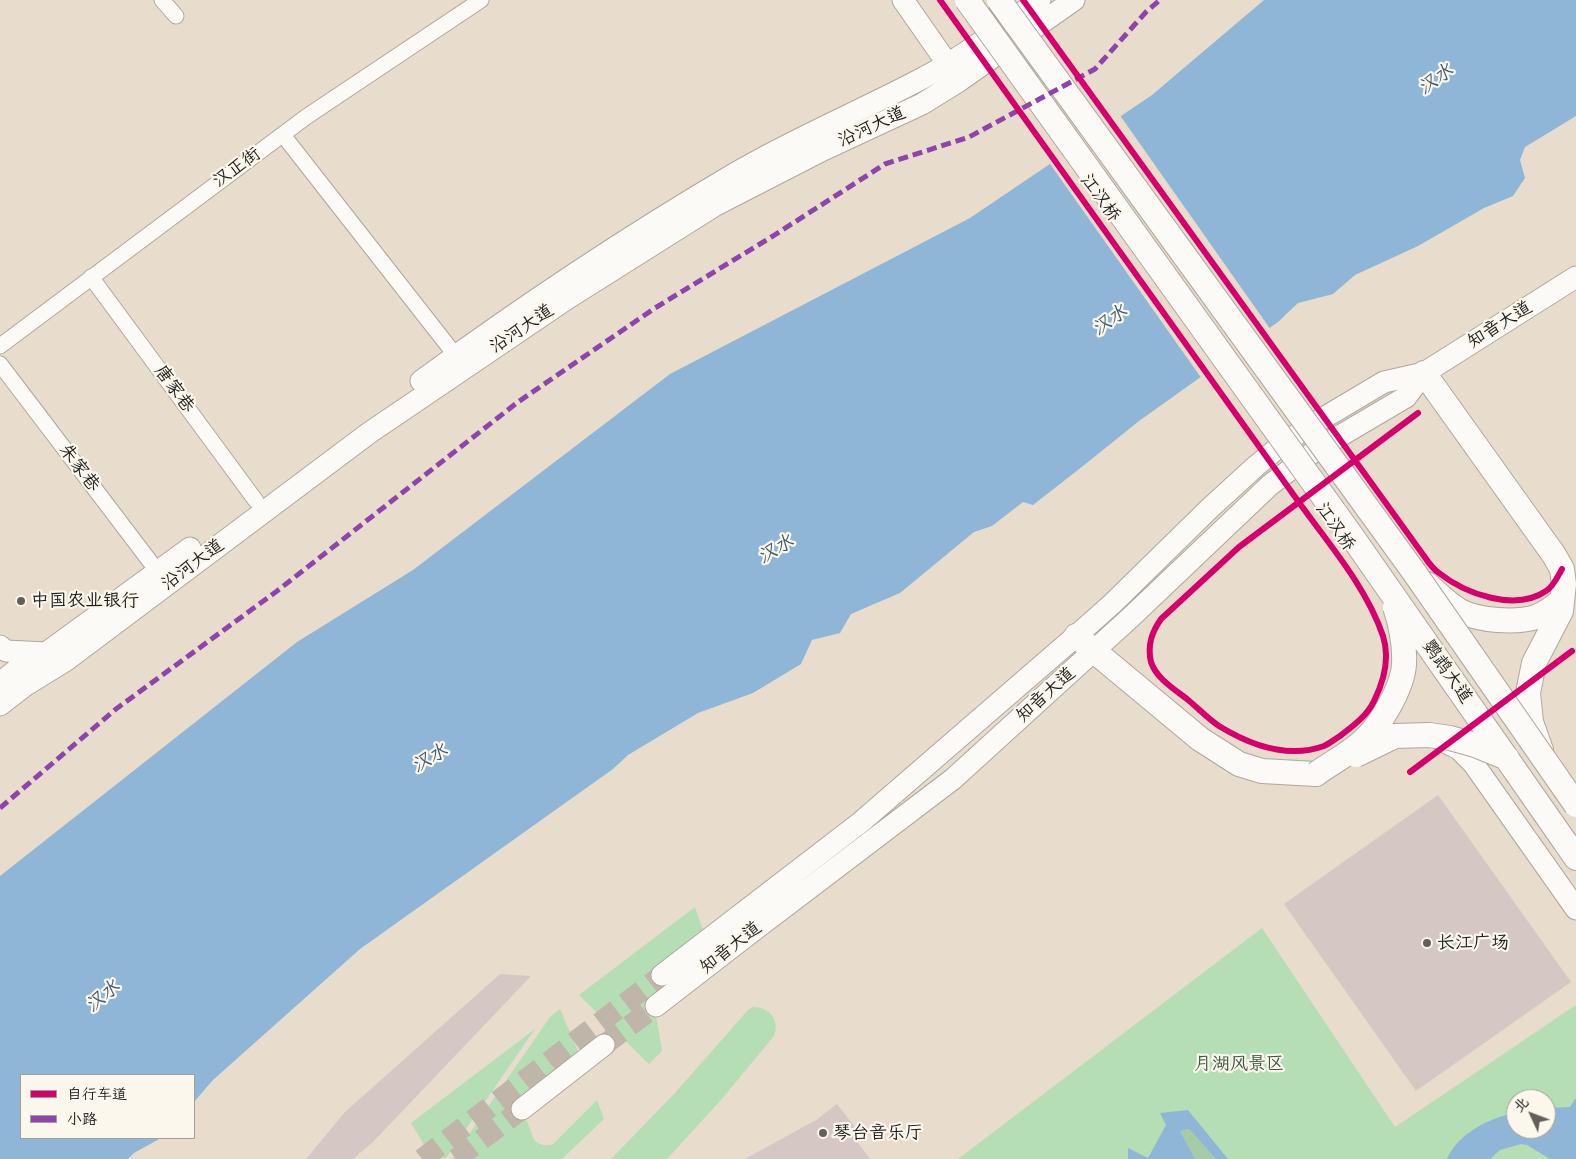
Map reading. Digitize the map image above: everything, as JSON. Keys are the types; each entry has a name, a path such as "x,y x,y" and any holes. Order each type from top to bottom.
{"main road":[{"path":"903,0 953,72"},
{"name":"江汉桥","path":"967,0 1351,535"},
{"name":"江汉桥","path":"999,0 1375,519"},
{"name":"沿河大道","path":"8,688 65,661 369,433 568,298 714,206 823,150 922,104 953,72 1040,0"},
{"name":"沿河大道","path":"8,688 46,653 456,356 631,238 735,174 806,135 925,78 953,72 1069,1"},
{"name":"知音大道","path":"656,1006 953,779 1085,644 1112,604 1256,466 1279,447 1300,432 1384,382 1424,373 1576,277"},
{"path":"1424,373 1554,555 1562,570 1564,584 1561,611 1534,664 1528,692 1531,722 1544,758"},
{"name":"鹦鹉大道","path":"1375,519 1576,805"},
{"name":"鹦鹉大道","path":"1351,535 1570,850"},
{"path":"1414,572 1445,601 1462,612 1480,617 1507,621 1535,617 1549,611 1562,600"},
{"path":"1316,774 1364,741 1383,717 1395,693 1404,665 1402,637 1390,591"},
{"path":"1085,644 1200,739 1239,764 1262,771 1316,774 1395,736 1429,735 1450,738 1475,745 1507,758"},
{"name":"知音大道","path":"662,975 861,822 1085,644"},
{"path":"0,646 6,651 46,653"},
{"path":"0,652 8,688"},
{"path":"1429,735 1459,749 1473,764 1576,909"},
{"path":"522,1109 604,1045"}],"street":[{"path":"162,0 176,16"},
{"name":"汉正街","path":"0,346 306,117 481,0"},
{"path":"283,135 456,356"},
{"name":"唐家巷","path":"92,278 256,501"},
{"name":"朱家巷","path":"0,364 158,572"}],"green space":[{"path":"695,907 704,933 662,975 656,1015 662,1051 649,1064 579,995"},
{"name":"月湖风景区","path":"1262,928 1395,1127 1576,1005 1576,1159 958,1159"},
{"path":"753,1007 764,1009 772,1016 776,1025 774,1036 721,1100 667,1159 611,1159 675,1093 748,1010"},
{"path":"560,1009 579,1054 521,1105 534,1140 543,1145 553,1144 597,1100 604,1119 562,1159 452,1159 550,1017"},
{"path":"535,1029 446,1158 433,1159 411,1123"},
{"path":"1189,1129 1216,1159 1195,1159 1180,1131"}],"water":[{"name":"汉水","path":"1264,0 1576,0 1576,116 1525,147 1520,160 1525,178 1513,196 1484,208 1418,246 1355,275 1333,294 1298,303 1278,322 1139,421 1033,505 1023,502 992,526 974,532 900,593 851,614 840,633 812,640 801,664 753,693 698,713 628,755 613,769 360,949 213,1080 195,1101 195,1074 20,1074 20,1139 159,1139 134,1153 128,1159 0,1159 0,876 297,642 413,570 670,374 970,218 1152,95"},
{"path":"1576,1099 1576,1159 1550,1159 1527,1145 1521,1144 1500,1150 1490,1159 1447,1159 1459,1141 1467,1134 1485,1123 1506,1115 1506,1139 1556,1139 1556,1108 1570,1107"},
{"path":"1188,1110 1228,1159 1216,1159 1189,1129 1180,1131 1195,1159 1128,1159 1128,1148 1148,1158 1166,1125 1160,1113"}],"pier":[{"path":"1119,114 1271,330 1202,379 1048,161"}],"building":[{"name":"长江广场","path":"1438,795 1571,982 1416,1091 1284,904"},
{"path":"500,974 531,976 373,1142 353,1159 306,1159 345,1112"},
{"name":"琴台音乐厅","path":"837,1104 858,1131 852,1135 870,1159 745,1159 816,1120"}],"tunnel":[{"path":"422,1159 662,975"},
{"path":"604,1045 656,1006"},
{"path":"456,1159 522,1109"}],"marked path":[{"path":"0,808 116,709 277,591 518,402 655,308 773,236 885,164 969,137 1095,69 1146,12 1160,0"}],"cycle path":[{"path":"940,0 1298,501 1310,517 1334,549 1357,582 1376,618 1383,636 1386,653 1385,669 1381,686 1374,701 1359,720 1326,745 1310,750 1297,751 1270,748 1243,739 1219,726 1166,683 1153,668 1150,644 1161,619 1239,547 1418,413"},
{"path":"1023,0 1427,561 1450,581 1463,588 1491,598 1506,600 1534,597 1546,591 1553,584 1562,569"},
{"path":"1410,772 1572,651"}],"place":[{"name":"中国农业银行","path":"21,601"},
{"name":"长江广场","path":"1427,943"},
{"name":"琴台音乐厅","path":"823,1133"}]}
